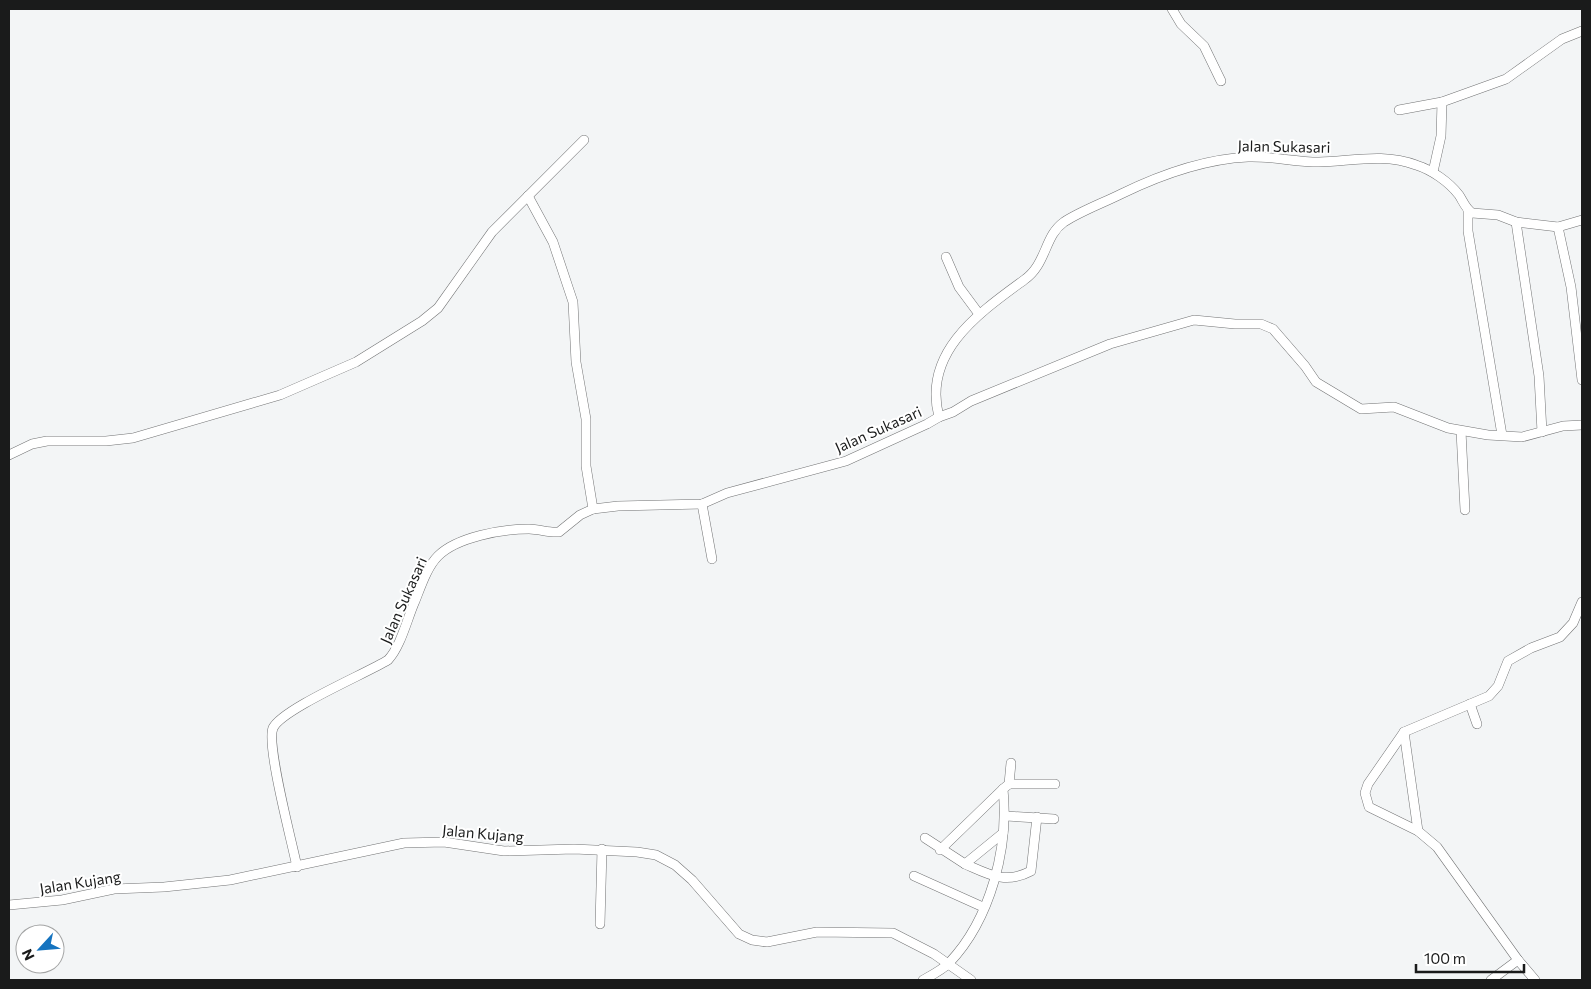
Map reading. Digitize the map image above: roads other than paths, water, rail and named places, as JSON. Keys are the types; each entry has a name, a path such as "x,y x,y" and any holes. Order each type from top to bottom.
{"street":[{"path":"1172,9 1180,24 1204,46 1221,80"},
{"path":"1399,110 1442,102 1516,74 1562,39 1582,31"},
{"path":"1433,172 1441,136 1442,102"},
{"path":"9,455 32,444 47,441 106,441 133,438 280,396 348,366 422,321 438,308 487,237 584,140"},
{"name":"Jalan Sukasari","path":"297,867 276,774 272,736 274,727 290,712 388,660 397,648 404,626 427,573 439,555 458,544 489,534 530,529 560,532 580,515 593,509 618,506 702,504 727,494 846,461 904,436 939,417 935,392 943,365 954,340 997,298 1035,272 1056,229 1063,223 1140,183 1168,173 1249,157 1318,162 1381,157 1417,165 1433,172 1451,186 1468,210"},
{"path":"528,196 553,242 573,302 576,362 586,419 586,466 593,509"},
{"path":"1502,435 1468,230 1468,210 1477,214 1503,216 1516,222 1558,227 1582,220"},
{"path":"1516,222 1539,376 1542,432"},
{"path":"1558,227 1571,287 1582,380"},
{"path":"946,257 959,287 979,314"},
{"path":"939,417 953,412 971,401 1110,344 1194,320 1204,319 1235,324 1260,324 1273,329 1316,382 1351,405 1361,409 1394,408 1461,432 1522,437 1563,426 1582,425"},
{"path":"1461,432 1465,510"},
{"path":"702,504 712,559"},
{"path":"1535,980 1518,960 1437,848 1418,831 1376,810 1366,801 1368,784 1404,732 1489,696 1498,686 1508,661 1531,648 1560,637 1573,623 1582,602"},
{"path":"1470,704 1477,724"},
{"path":"1404,732 1418,831"},
{"path":"924,980 948,964 966,941 996,878 1006,816 1006,786 1011,763"},
{"path":"940,850 1006,786 1056,784"},
{"path":"1006,816 1054,819"},
{"path":"925,838 940,850 996,878 1025,874 1030,871 1037,818"},
{"path":"965,864 1003,833"},
{"name":"Jalan Kujang","path":"9,906 62,900 114,889 200,884 297,867 404,843 463,844 504,852 602,849 656,855 676,865 692,880 739,934 752,940 767,942 817,932 893,933 915,943 971,980"},
{"path":"600,924 602,849"},
{"path":"914,876 983,907"},
{"path":"1491,980 1518,960"}]}
